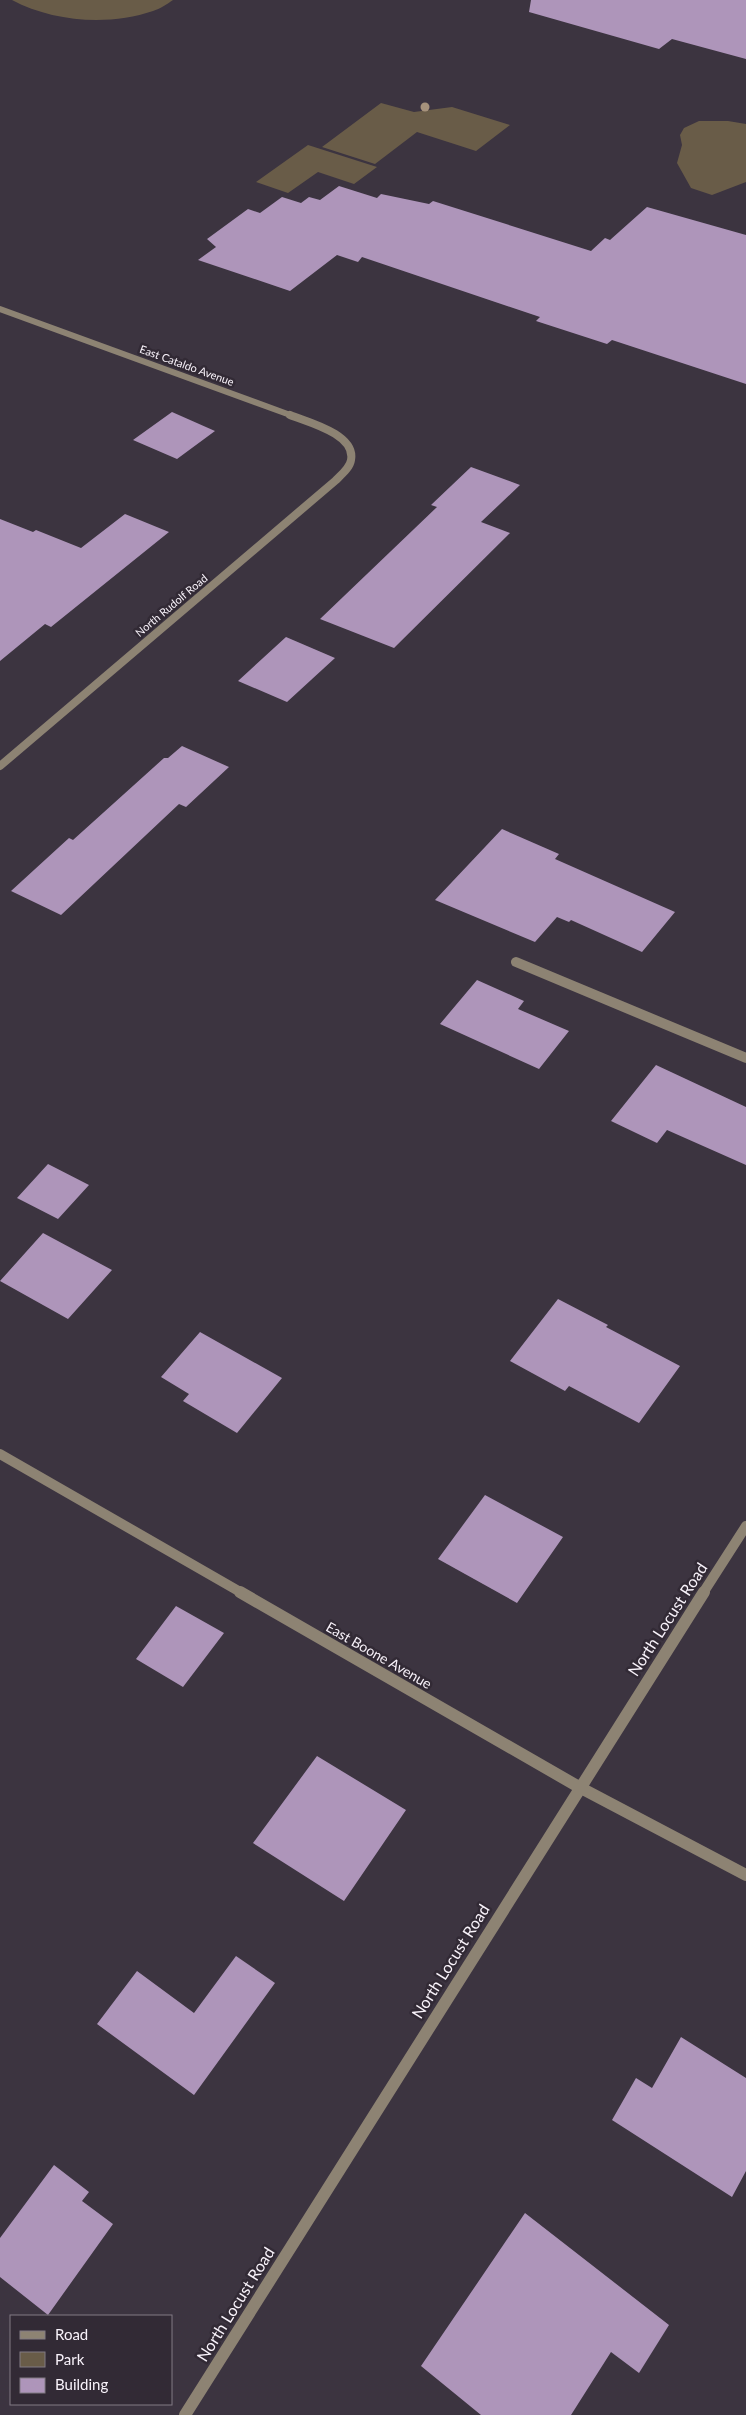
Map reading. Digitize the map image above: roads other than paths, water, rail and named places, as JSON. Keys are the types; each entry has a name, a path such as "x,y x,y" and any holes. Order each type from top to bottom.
{"street":[{"name":"East Cataldo Avenue","path":"0,309 330,430 347,443 352,458"},
{"name":"North Rudolf Road","path":"0,766 335,481 349,466 352,458"},
{"path":"516,962 746,1058"},
{"name":"East Boone Avenue","path":"0,1454 579,1787 746,1876"},
{"name":"North Locust Road","path":"185,2415 579,1787 746,1526"}]}
